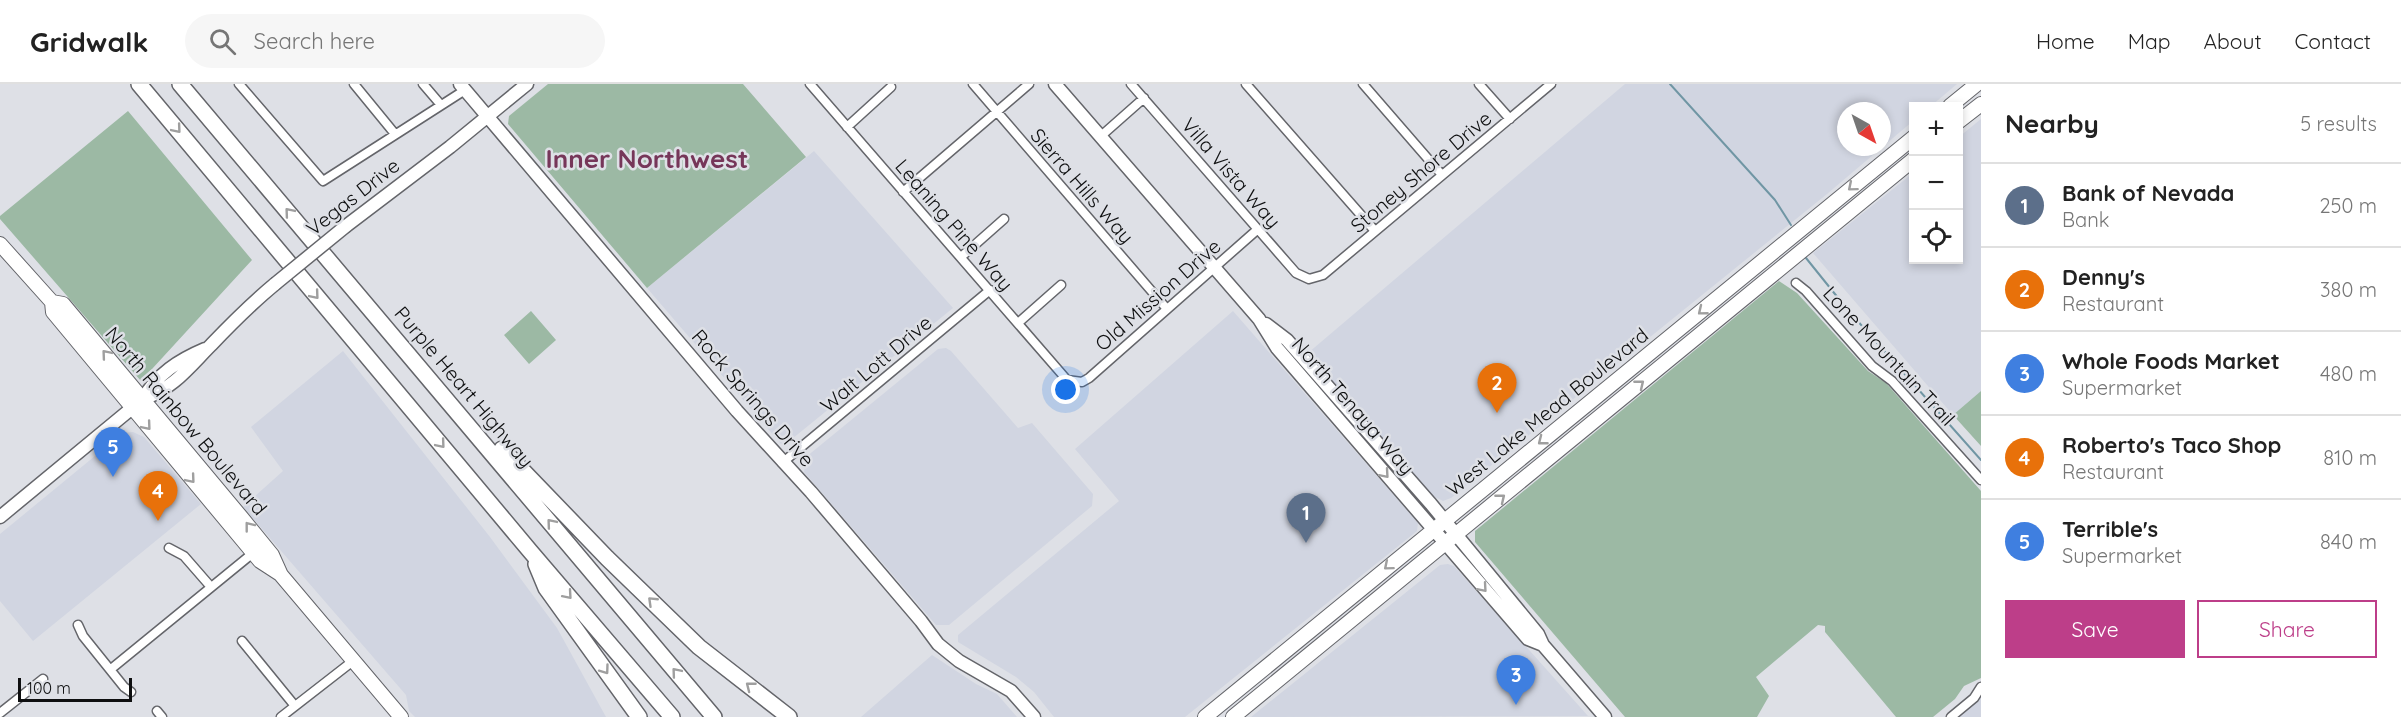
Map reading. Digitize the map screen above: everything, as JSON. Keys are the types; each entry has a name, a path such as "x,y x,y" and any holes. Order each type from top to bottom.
{"highway":[{"path":"139,84 672,717"},
{"name":"Purple Heart Highway","path":"180,84 714,717"},
{"path":"367,304 446,384 510,458 615,566 699,646 789,717"},
{"path":"530,550 546,588 639,717"}],"main road":[{"name":"Vegas Drive","path":"0,517 138,404 152,384 182,359 209,347 275,284 527,84"},
{"name":"North Tenaya Way","path":"1055,84 1259,319 1277,348 1304,380 1438,524"},
{"name":"Rock Springs Drive","path":"463,87 782,463 811,492 942,649 1004,686 1034,717"},
{"path":"1959,102 1976,95"},
{"path":"1963,116 1976,95"},
{"name":"West Lake Mead Boulevard","path":"1205,717 1220,711 1265,667 1304,634 1909,141"},
{"path":"1868,196 1889,167 1899,158 1896,151"},
{"name":"West Lake Mead Boulevard","path":"1232,717 1909,163"},
{"path":"1784,266 1772,270 1770,265 1814,228 1821,214"},
{"name":"North Rainbow Boulevard","path":"0,244 52,302 63,304 253,553 260,561 281,575"},
{"path":"1712,325 1729,300 1758,276 1760,263"},
{"name":"North Tenaya Way","path":"1259,319 1287,340 1344,405 1528,639 1543,645 1605,717"},
{"path":"1277,348 1301,364 1307,363"},
{"path":"1304,380 1312,380 1344,405"},
{"name":"North Rainbow Boulevard","path":"138,404 272,555 281,575 401,717"},
{"path":"1584,408 1594,421"},
{"path":"1316,649 1314,639 1337,620 1363,586"},
{"path":"1275,682 1282,668 1304,648 1304,634"},
{"path":"1232,717 1232,707 1252,690 1265,667"}],"street":[{"path":"239,84 323,181 441,105 463,87"},
{"path":"354,84 395,134"},
{"path":"423,84 441,105"},
{"name":"Leaning Pine Way","path":"810,84 962,257 1061,376 1077,382"},
{"name":"Sierra Hills Way","path":"973,84 1167,309"},
{"path":"903,192 1029,84"},
{"name":"Villa Vista Way","path":"1131,84 1296,273 1309,279"},
{"path":"1246,84 1375,231"},
{"path":"1363,84 1442,175"},
{"path":"1479,84 1510,119"},
{"name":"Stoney Shore Drive","path":"1309,279 1323,275 1551,84"},
{"path":"847,127 891,87"},
{"path":"1101,136 1144,99"},
{"path":"962,257 1004,219"},
{"name":"Old Mission Drive","path":"1077,382 1089,378 1258,229"},
{"name":"Lone Mountain Trail","path":"1796,283 1806,291 1872,366 1892,381 1981,480"},
{"path":"1018,323 1061,285"},
{"name":"Walt Lott Drive","path":"782,463 990,290"},
{"path":"170,548 184,556 211,587"},
{"path":"111,669 253,553"},
{"path":"78,625 83,636 124,687 131,692"},
{"path":"242,641 295,706"},
{"path":"281,717 353,661"},
{"path":"0,713 43,679"},
{"path":"1951,717 1974,698 1981,687"}],"shaded area":[{"path":"1625,84 1957,84 1936,102 1909,102 1909,124 1891,140 1891,102 1837,102 1837,156 1872,156 1451,498 1443,501 1433,496 1308,353"},
{"path":"1981,119 1981,391 1953,415 1813,253 1909,176 1909,264 1963,264 1963,134"},
{"path":"814,151 953,308 787,443 781,444 647,288"},
{"path":"1233,311 1418,523 1417,531 1185,717 1054,717 1034,692 1016,677 958,642 958,635 1119,501 1075,449"},
{"path":"946,348 1018,428 1032,423 1093,494 1092,506 949,625 936,625 804,472 806,457 938,349"},
{"path":"343,351 490,537 557,628 606,717 415,717 409,711 406,695 243,507 283,471 251,427"},
{"path":"133,432 144,437 201,504 33,641 0,601 0,534 123,433"},
{"path":"1440,565 1454,566 1588,716 1251,717"},
{"path":"932,655 976,684 997,694 1017,717 861,717"},
{"path":"1981,695 1981,717 1956,717"}],"green space":[{"path":"548,84 743,84 806,157 647,288 508,124 509,116"},
{"path":"128,111 252,260 141,381 0,219 0,216"},
{"path":"1779,281 1797,293 1868,371 1886,383 1981,491 1981,678 1964,686 1955,699 1933,717 1896,717 1825,632 1825,626 1818,625 1756,677 1769,696 1757,717 1625,717 1475,542 1475,531"},
{"path":"531,311 556,340 529,364 504,335"},
{"path":"1981,391 1981,446 1953,415"}],"waterway":[{"path":"1670,84 1775,200 1791,225"},
{"path":"1806,258 1847,309 1981,460"}],"place":[{"name":"Denny's","path":"1497,413"},
{"name":"Terrible's","path":"113,477"},
{"name":"Roberto's Taco Shop","path":"158,521"},
{"name":"Bank of Nevada","path":"1306,543"},
{"name":"Whole Foods Market","path":"1516,705"}],"district":[{"name":"Inner Northwest","path":"647,159"}]}
